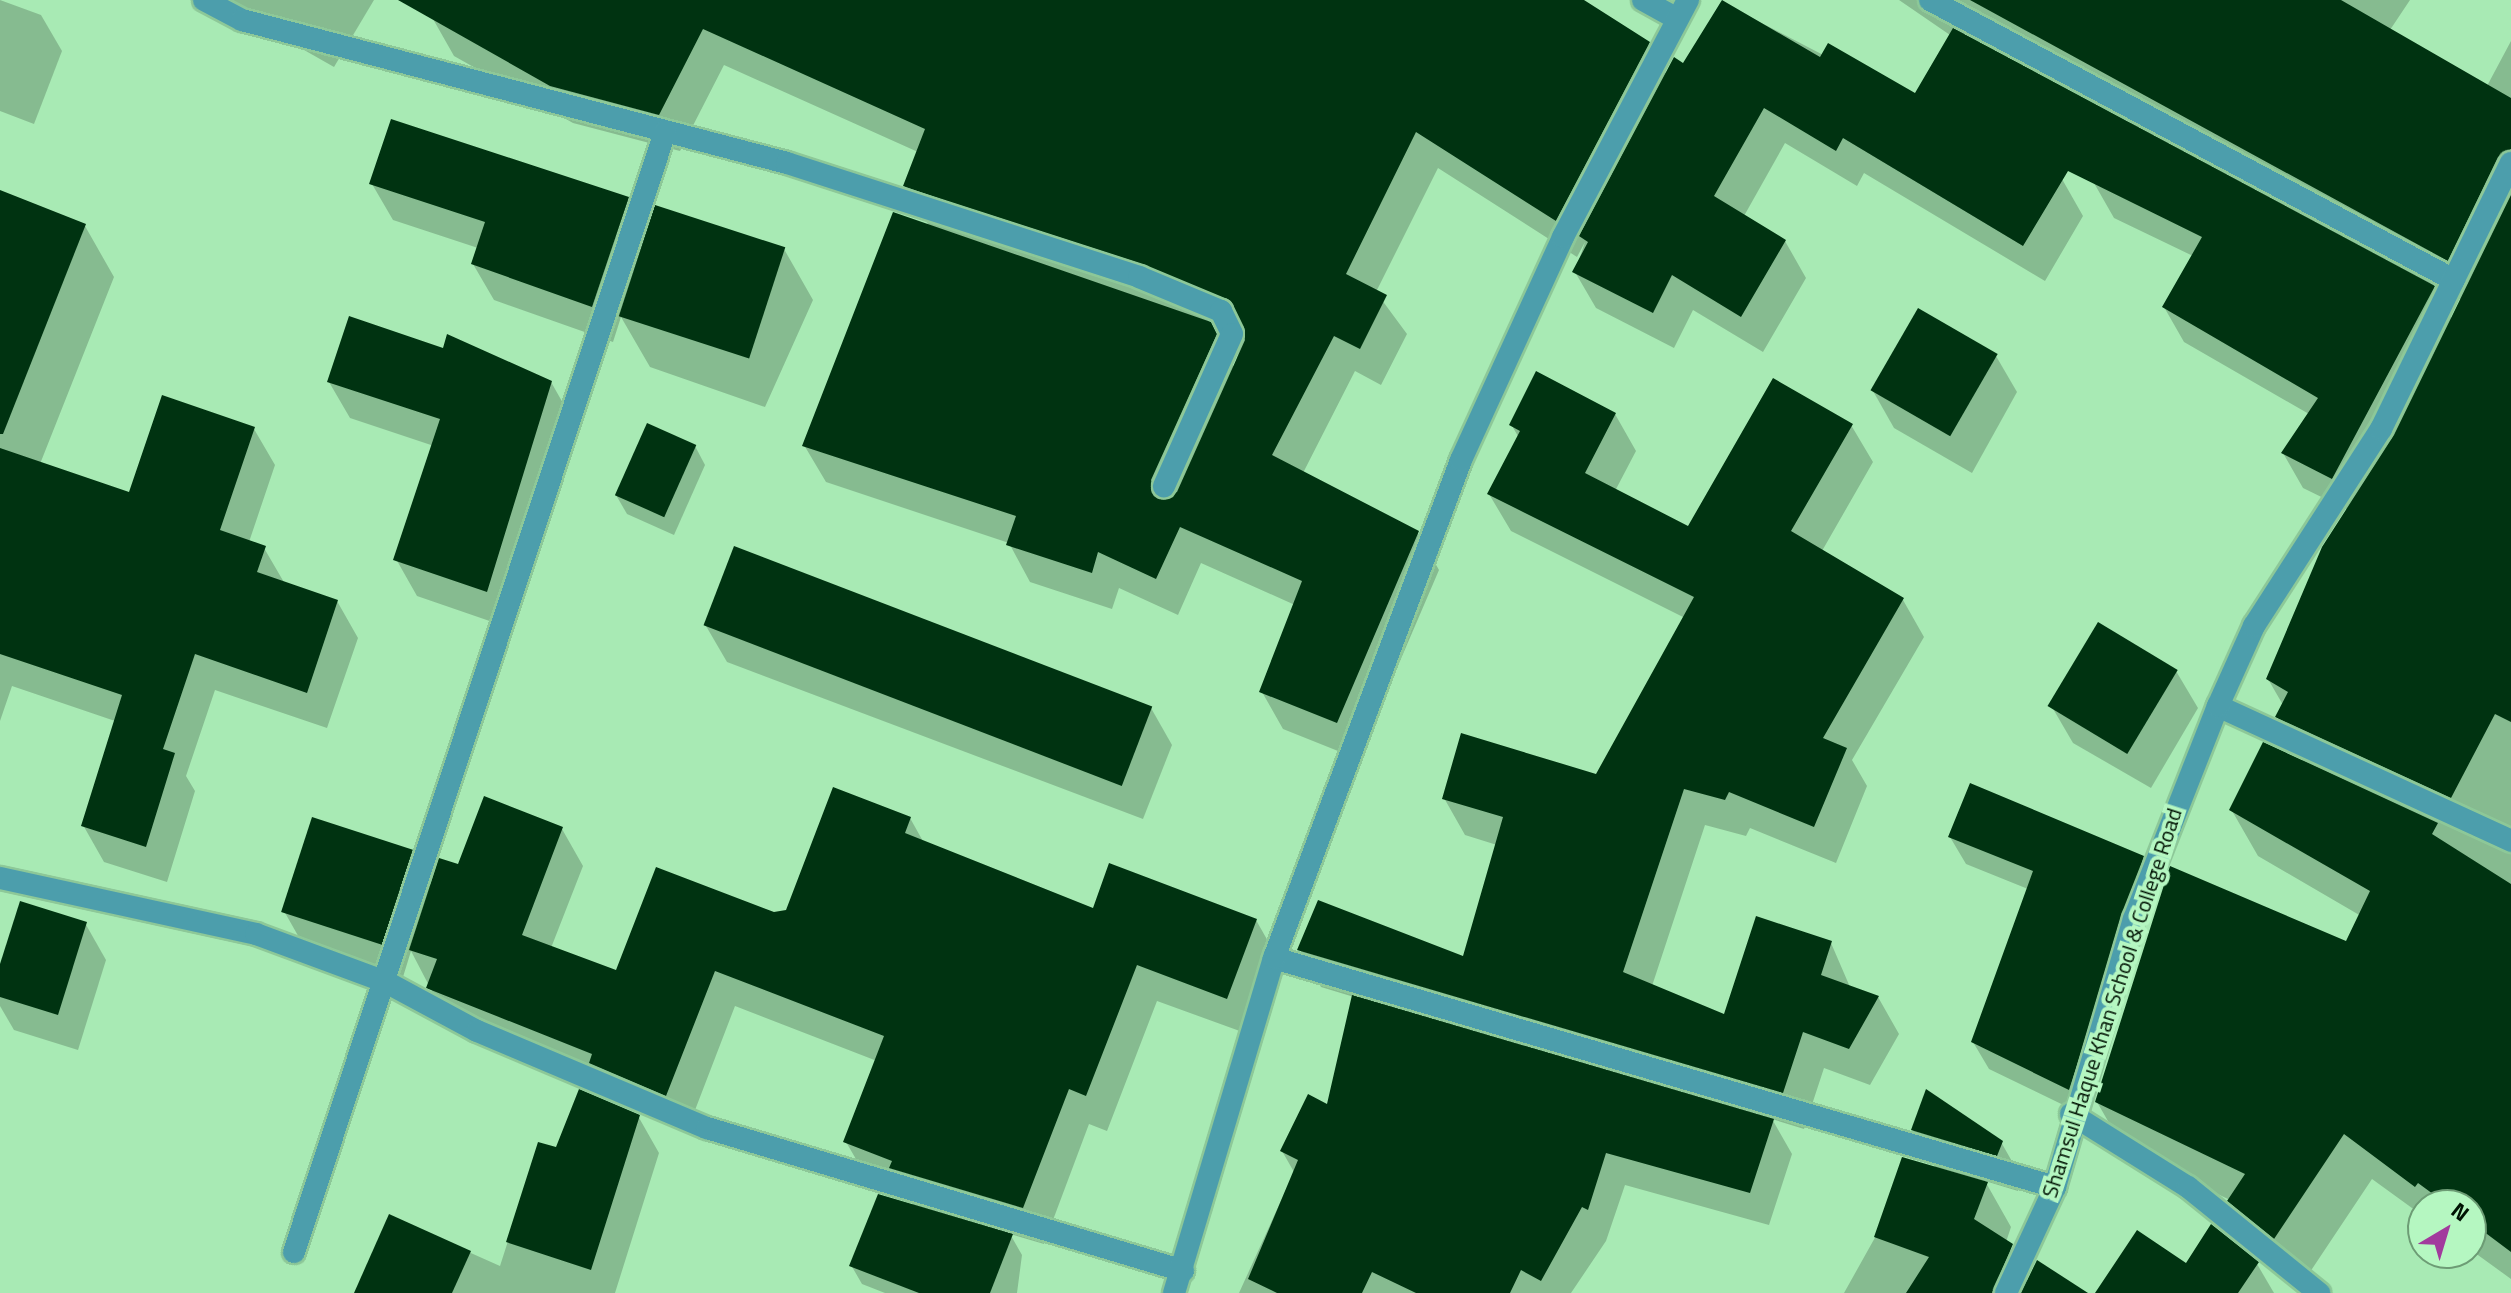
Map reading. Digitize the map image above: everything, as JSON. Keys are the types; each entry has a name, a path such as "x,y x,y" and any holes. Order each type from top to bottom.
{"street":[{"path":"204,0 242,20 665,132 989,228 1221,311 1232,334 1164,486"},
{"path":"1174,1293 1274,958 1461,460 1563,237 1683,9 1643,0"},
{"path":"1930,0 2454,280"},
{"path":"294,1252 386,982 665,132"},
{"name":"Shamsul Haque Khan School & College Road","path":"2006,1293 2055,1187 2071,1114 2134,919 2218,706 2254,626 2381,429 2511,163"},
{"path":"2218,706 2511,841"},
{"path":"0,878 256,934 386,982 477,1031 707,1128 1183,1271"},
{"path":"1274,958 2055,1187"},
{"path":"2071,1114 2188,1187 2319,1293"}],"building":[{"path":"398,0 1584,0 1650,42 1556,221 1416,132 1346,274 1387,295 1360,349 1334,336 1272,455 1419,531 1337,723 1259,692 1302,581 1180,527 1156,579 1098,552 1092,573 1006,545 1016,516 802,446 893,212 1211,322 1217,334 1151,480 1159,499 1177,492 1245,340 1227,299 903,186 925,129 703,29 659,115 550,86"},
{"path":"1722,0 1820,57 1828,43 1915,93 1953,28 2435,286 2332,479 2281,453 2318,398 2162,307 2202,237 2068,171 2023,246 1843,138 1836,151 1764,108 1714,196 1786,240 1741,317 1672,275 1653,313 1572,272 1588,242 1579,236 1674,57 1683,63"},
{"path":"1970,0 2341,0 2511,98 2511,149 2498,157 2448,261"},
{"path":"391,119 629,197 592,307 471,264 485,222 369,184"},
{"path":"0,190 86,224 3,434 0,434"},
{"path":"2511,195 2511,722 2495,714 2451,798 2275,717 2288,692 2266,679 2322,547 2394,435"},
{"path":"655,205 785,247 749,359 619,316"},
{"path":"1918,308 1998,354 1950,436 1870,390"},
{"path":"349,316 443,348 447,334 552,381 487,592 393,560 440,419 327,382"},
{"path":"1536,371 1616,413 1585,473 1688,526 1773,378 1853,424 1791,531 1904,598 1823,738 1847,748 1814,827 1729,792 1725,800 1684,789 1623,972 1724,1014 1756,916 1832,941 1821,975 1879,996 1849,1049 1803,1032 1783,1093 1297,950 1318,900 1463,956 1503,817 1442,799 1461,733 1596,774 1694,597 1487,494 1520,431 1509,425"},
{"path":"162,395 255,427 220,530 266,546 257,572 338,600 307,693 195,654 163,749 175,753 146,847 81,826 122,695 0,654 0,448 129,492"},
{"path":"647,423 696,445 664,517 615,495"},
{"path":"734,546 1152,707 1122,786 704,625"},
{"path":"2098,622 2178,670 2127,754 2048,706"},
{"path":"2263,742 2438,823 2432,834 2511,884 2511,1252 2487,1234 2487,1189 2426,1189 2418,1183 2415,1187 2344,1134 2274,1239 2227,1201 2245,1174 2095,1102 2170,866 2346,941 2370,891 2229,810"},
{"path":"1970,783 2144,856 2069,1090 1971,1042 2033,871 1948,837"},
{"path":"833,787 911,817 905,833 1093,908 1109,863 1257,919 1227,999 1137,965 1086,1096 1069,1089 1023,1208 889,1168 892,1161 843,1142 884,1036 715,971 666,1096 589,1063 592,1054 426,988 437,959 409,950 439,858 458,864 484,796 563,827 522,935 616,970 656,867 774,912 786,910"},
{"path":"312,817 413,850 382,945 281,912"},
{"path":"20,901 87,922 58,1015 0,997 0,964"},
{"path":"1352,995 1774,1119 1750,1193 1606,1153 1588,1210 1582,1207 1541,1281 1521,1270 1510,1293 1416,1293 1372,1272 1362,1293 1277,1293 1248,1279 1298,1160 1280,1151 1308,1094 1327,1104"},
{"path":"579,1089 640,1115 591,1270 506,1242 538,1142 556,1147"},
{"path":"1926,1089 2003,1141 1997,1156 1911,1130"},
{"path":"1902,1157 1988,1182 1974,1219 2013,1244 1992,1293 1906,1293 1929,1257 1874,1237"},
{"path":"878,1194 1013,1234 990,1293 919,1293 849,1266"},
{"path":"389,1214 471,1251 452,1293 354,1293"},
{"path":"2211,1224 2259,1262 2238,1293 2095,1293 2137,1230 2186,1263"},
{"path":"2037,1260 2088,1293 2021,1293"}]}
